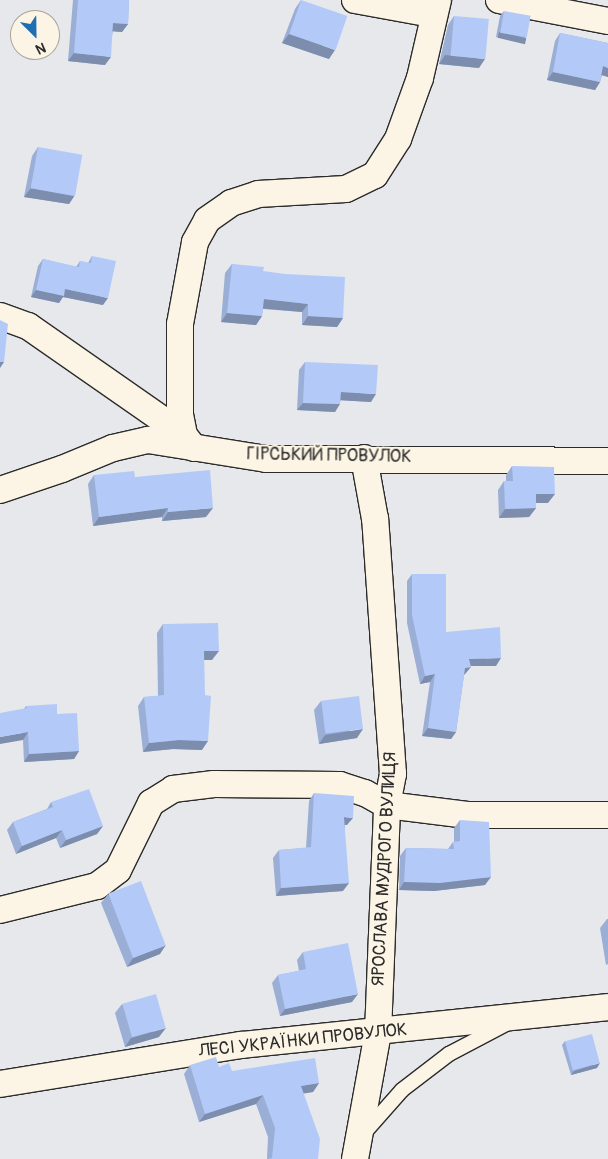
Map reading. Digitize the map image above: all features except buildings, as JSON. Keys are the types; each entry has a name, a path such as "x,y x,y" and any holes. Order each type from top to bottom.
{"street":[{"path":"189,441 180,414 180,324 195,242 207,220 231,203 258,194 346,189 375,175 398,139 420,78 435,7 355,0"},
{"path":"498,0 608,21"},
{"path":"0,316 28,326 189,441"},
{"name":"ГІРСЬКИЙ ПРОВУЛОК","path":"0,490 130,444 148,440 189,441 266,458 608,461"},
{"name":"ЯРОСЛАВА МУДРОГО ВУЛИЦЯ","path":"357,1149 378,1032 387,805 393,774 385,635 375,519 364,458"},
{"path":"0,910 97,886 118,870 151,804 173,788 214,784 340,785 365,792 387,805 467,815 608,815"},
{"name":"ЛЕСІ УКРАЇНКИ ПРОВУЛОК","path":"0,1084 241,1045 608,1008"}],"lane":[{"path":"357,1149 402,1090 449,1054 520,1017"}]}
